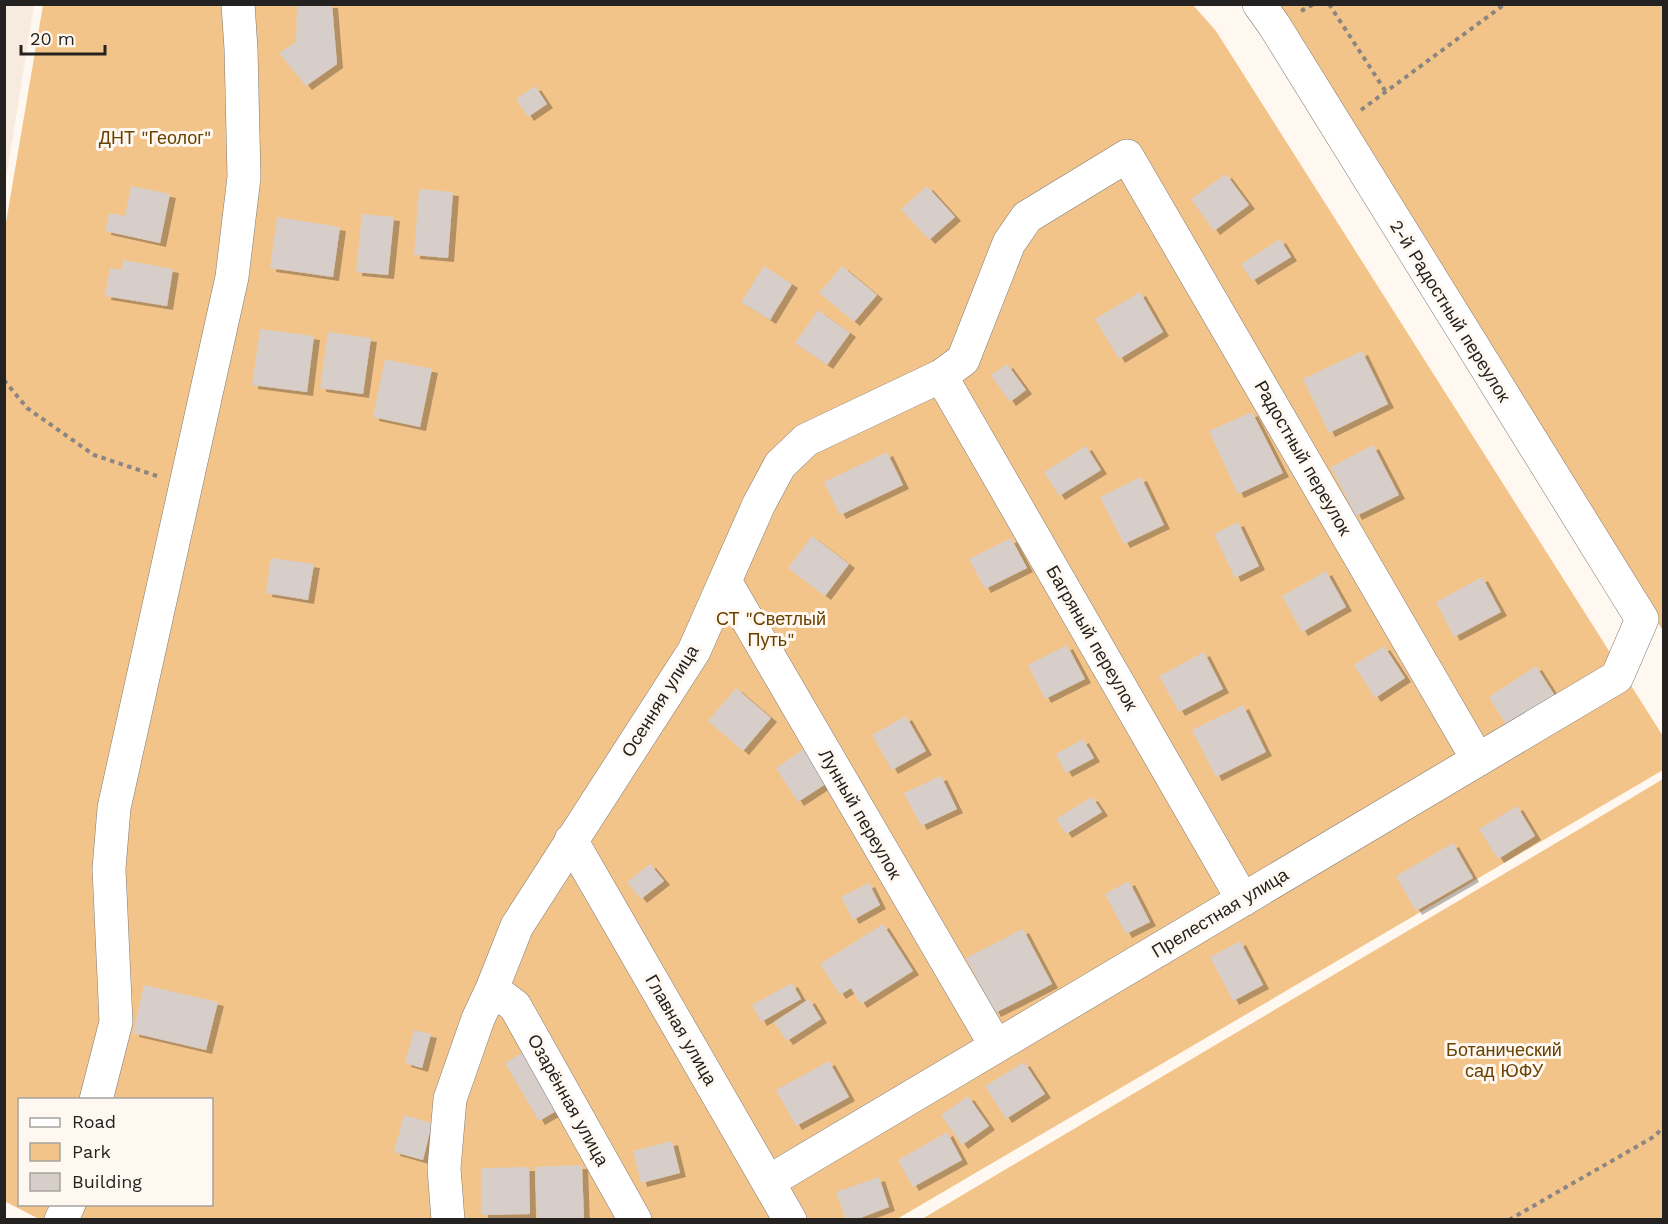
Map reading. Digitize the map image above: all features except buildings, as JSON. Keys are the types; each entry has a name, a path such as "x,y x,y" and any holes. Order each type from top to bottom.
{"street":[{"path":"97,1098 116,1022 109,869 114,808 232,277 244,177 238,4"},
{"name":"2-й Радостный переулок","path":"1258,4 1274,25 1642,618"},
{"name":"Осенняя улица","path":"448,1220 444,1168 450,1099 478,1019 517,926 694,651 759,504 780,465 806,440 941,376 963,360 1009,243 1027,217 1127,156"},
{"name":"Радостный переулок","path":"1127,156 1478,760"},
{"name":"Багряный переулок","path":"941,376 1243,900"},
{"name":"Лунный переулок","path":"725,581 996,1047"},
{"name":"Прелестная улица","path":"768,1182 1617,677 1642,618"},
{"name":"Главная улица","path":"571,840 790,1220"},
{"name":"Озарённая улица","path":"492,989 515,1006 635,1220"},
{"path":"61,1220 68,1206"}],"path":[{"path":"1329,4 1386,92 1505,4"},
{"path":"4,380 27,408 94,455 186,486"},
{"path":"1509,1220 1655,1136 1664,1126"}],"shaded area":[{"path":"4,5 34,5 5,185"}],"green space":[{"name":"СТ \"Светлый Путь\"","path":"43,5 1193,5 1216,31 1663,736 1663,770 897,1219 39,1219 4,1201 4,234"},
{"path":"1275,5 1663,5 1663,631 1279,12"},
{"name":"Ботанический сад ЮФУ","path":"1663,779 1663,1219 922,1219 1593,821"}],"park label":[{"name":"ДНТ \"Геолог\"","path":"155,138"}]}
